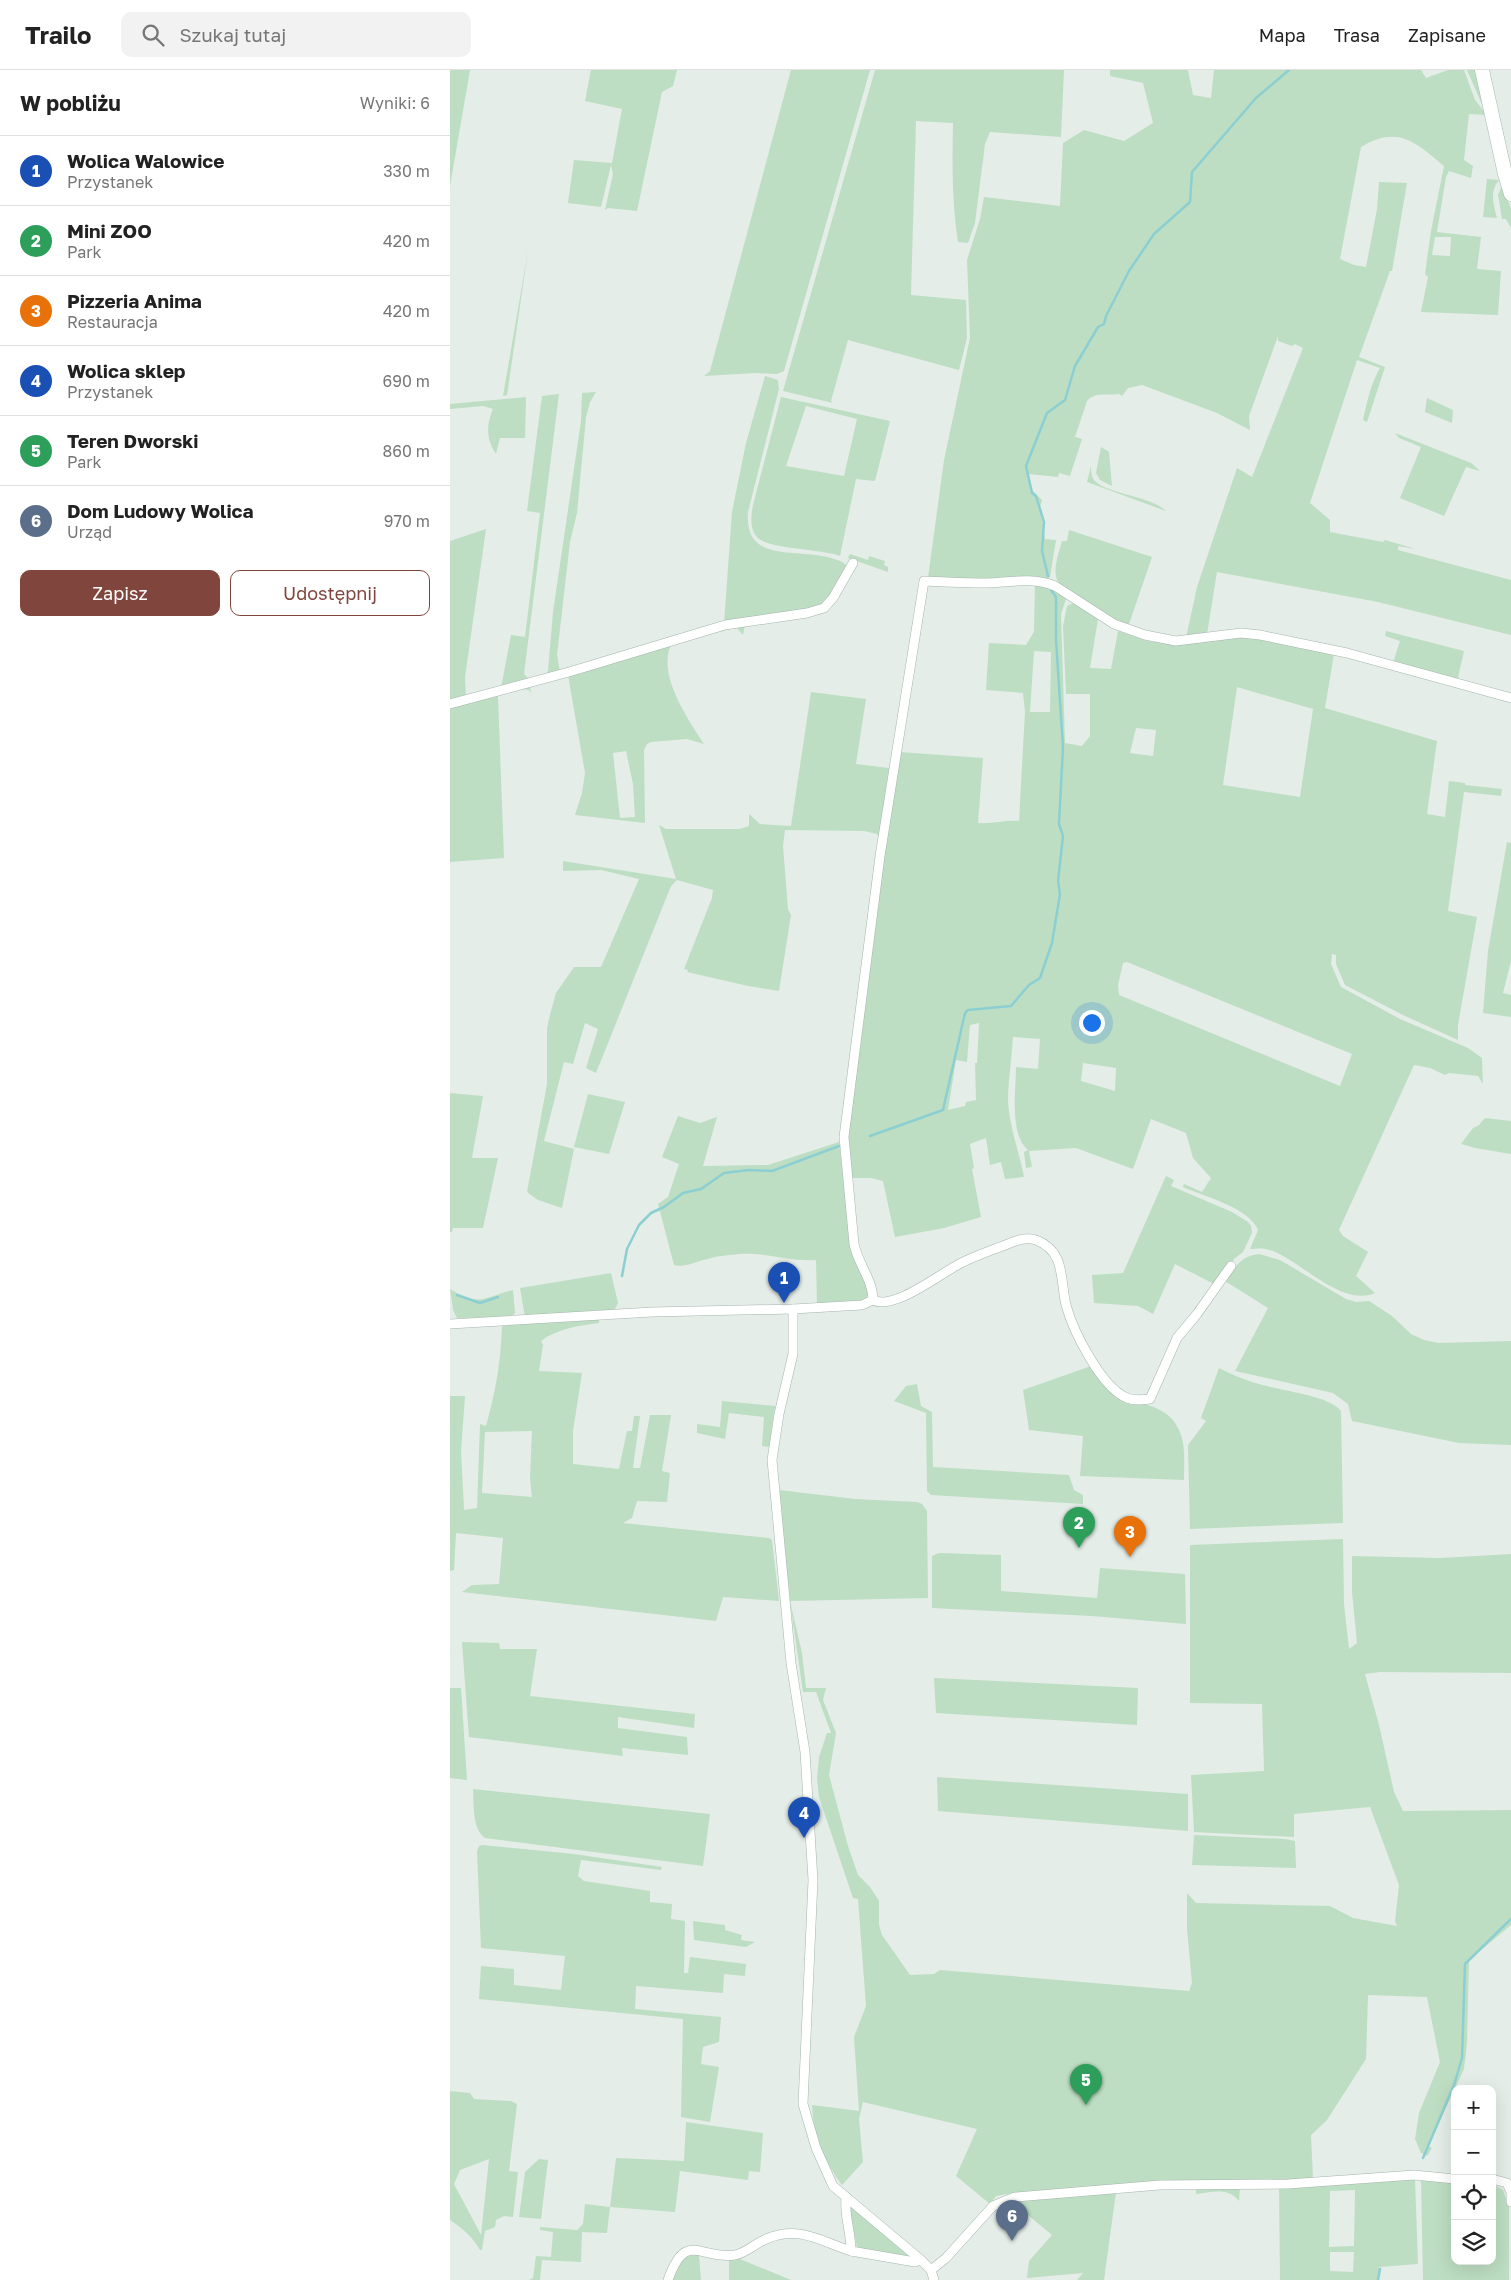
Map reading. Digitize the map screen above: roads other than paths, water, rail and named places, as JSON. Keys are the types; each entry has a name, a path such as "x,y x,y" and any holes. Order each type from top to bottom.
{"street":[{"path":"1482,70 1511,194"},
{"path":"450,704 569,672 725,626 807,613 824,608 833,598 853,563"},
{"path":"873,1300 870,1283 858,1261 854,1244 844,1137 880,856 924,581 986,583 1027,580 1046,582 1114,624 1145,635 1176,641 1241,633 1260,635 1346,653 1511,698"},
{"path":"450,1324 652,1312 793,1309 862,1304 873,1300 882,1303 902,1297 962,1262 1022,1239 1036,1240 1049,1249 1058,1259 1064,1278 1066,1304 1077,1333 1112,1388 1128,1398 1150,1399 1177,1338 1197,1314 1231,1266"},
{"path":"793,1309 793,1354 779,1414 772,1460 791,1663 805,1752 813,1880 803,2104 816,2148 834,2186 921,2260 931,2270 934,2280"},
{"path":"931,2270 946,2258 993,2206 1015,2197 1160,2185 1288,2184 1414,2175 1451,2179"},
{"path":"1496,2180 1507,2183 1511,2202"},
{"path":"846,2197 844,2212 851,2241 850,2251"},
{"path":"668,2280 675,2260 683,2252 699,2250 737,2254 766,2239 784,2233 796,2232 850,2251 915,2262 921,2260"}],"waterway":[{"path":"1048,576 1042,551 1044,522 1036,496 1032,493 1026,466 1047,413 1065,400 1075,366 1098,327 1104,324 1106,316 1129,271 1154,234 1190,202 1192,172 1256,98 1289,70"},
{"path":"870,1136 943,1110 965,1013 968,1010 1011,1006 1029,985 1040,978 1052,943 1060,894 1058,881 1063,836 1059,824 1063,747 1056,640 1056,597 1051,590"},
{"path":"622,1276 627,1249 639,1225 651,1213 664,1207 683,1193 701,1189 724,1173 749,1170 772,1171 839,1146"},
{"path":"457,1295 480,1303 498,1297"},
{"path":"1423,2158 1454,2085 1462,2058 1465,1964 1511,1919"},
{"path":"1378,2280 1380,2269"}],"place":[{"name":"Wolica Walowice","path":"784,1303"},
{"name":"Mini ZOO","path":"1079,1548"},
{"name":"Pizzeria Anima","path":"1130,1557"},
{"name":"Wolica sklep","path":"804,1838"},
{"name":"Teren Dworski","path":"1086,2105"},
{"name":"Dom Ludowy Wolica","path":"1012,2241"}]}
